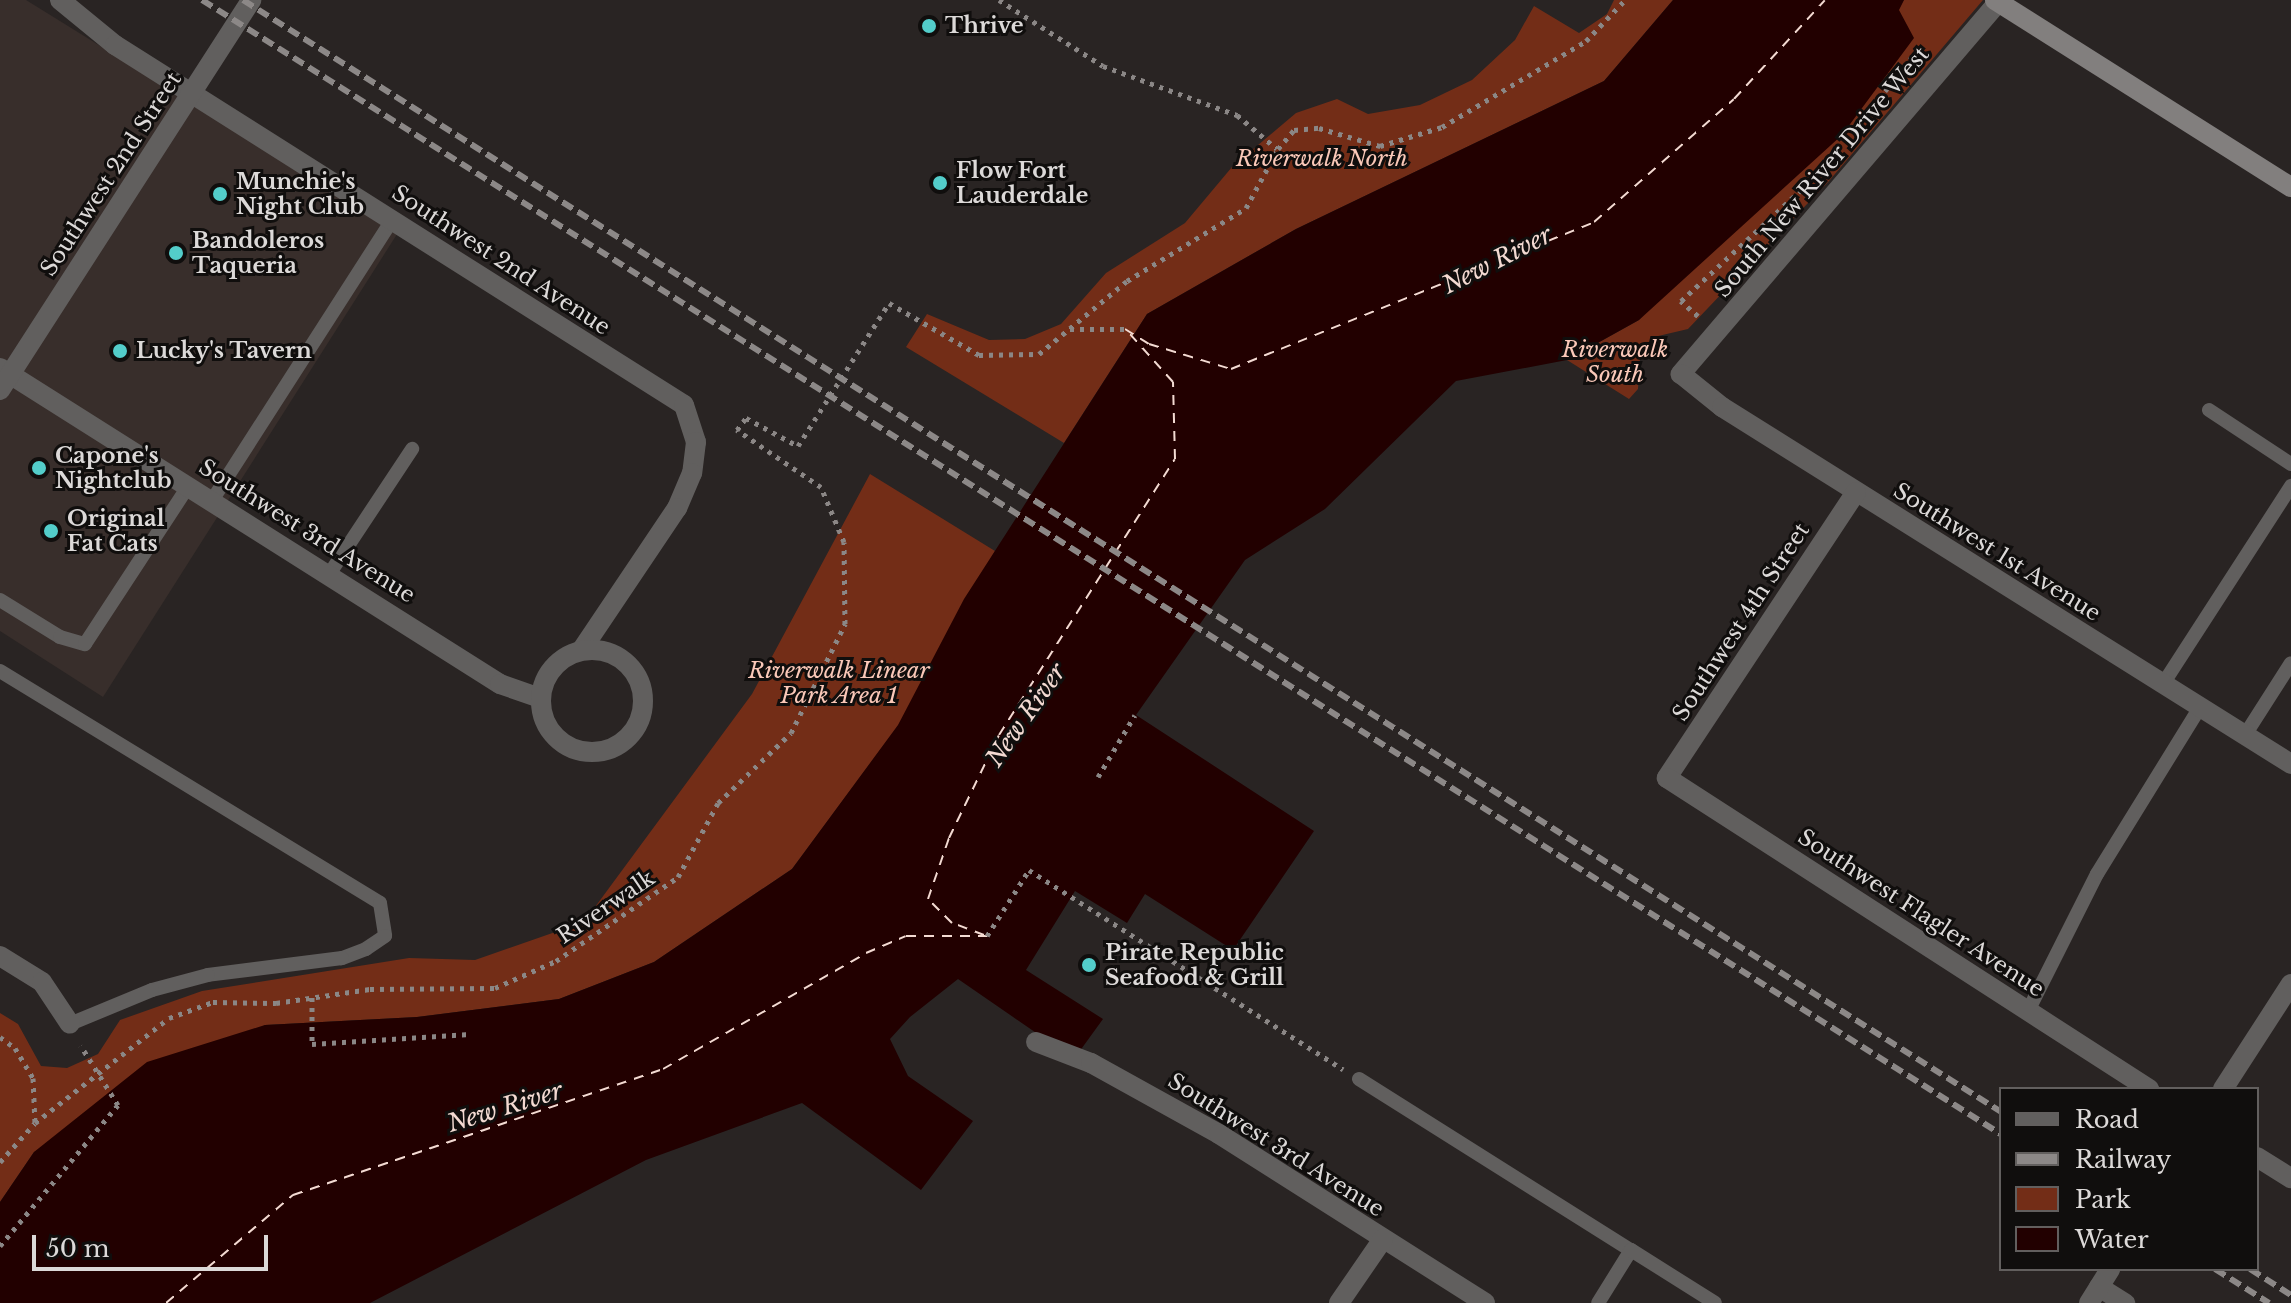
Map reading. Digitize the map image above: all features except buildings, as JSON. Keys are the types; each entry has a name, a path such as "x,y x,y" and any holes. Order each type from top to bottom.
{"main road":[{"path":"1997,0 2291,187"}],"street":[{"name":"Southwest 2nd Avenue","path":"60,0 115,45 684,405 696,442 692,473 677,508 581,651"},
{"name":"Southwest 2nd Street","path":"3,377 251,0"},
{"name":"South New River Drive West","path":"1681,374 1997,0"},
{"name":"Southwest 1st Avenue","path":"1681,374 1722,407 2291,764"},
{"name":"Southwest 3rd Avenue","path":"3,377 213,499 500,684 540,698"},
{"name":"Southwest 4th Street","path":"1667,778 1856,492"},
{"path":"581,651 614,655 638,678 643,694 636,728 610,749 576,750 549,730 540,698 553,668 581,651"},
{"name":"Southwest Flagler Avenue","path":"1667,778 2146,1087"},
{"path":"0,956 42,982 70,1024"},
{"path":"2224,1087 2291,984"},
{"name":"Southwest 3rd Avenue","path":"1036,1042 1091,1063 1219,1134 1485,1303"},
{"path":"2259,1158 2291,1178"},
{"path":"1339,1303 1383,1239"},
{"path":"2099,1286 2125,1303"}],"lane":[{"path":"213,499 393,219"},
{"path":"2209,410 2291,464"},
{"path":"330,573 412,449"},
{"path":"0,600 60,637 85,644 189,485"},
{"path":"2163,684 2291,486"},
{"path":"2245,735 2291,663"},
{"path":"0,671 380,903 385,936 342,958 208,975 152,990 70,1024"},
{"path":"2028,1011 2097,874 2200,707"},
{"path":"1359,1079 1715,1303"},
{"path":"1598,1303 1631,1250"}],"path":[{"path":"999,0 1103,66 1237,115 1278,149"},
{"path":"1069,329 1127,281 1246,208 1278,149 1294,130 1319,128 1380,146 1442,127 1586,41 1625,0"},
{"path":"1880,97 1915,53 1927,59"},
{"path":"1715,334 1681,301 1804,187"},
{"name":"Riverwalk","path":"0,1162 35,1123 169,1018 183,1012 213,1002 312,997 370,989 495,988 556,961 678,877 718,803 791,733 845,624 844,542 821,487 737,430 746,418 798,446 889,303 979,355 1039,354 1069,329"},
{"path":"1069,329 1125,329"},
{"path":"1098,777 1135,715"},
{"path":"987,936 1029,870 1359,1079"},
{"path":"312,997 312,1044 470,1034"},
{"path":"0,1246 118,1105 95,1076 70,1024"},
{"path":"0,1037 15,1048 33,1078 35,1123"}],"shaded area":[{"path":"0,0 26,0 399,231 103,697 0,631"}],"green space":[{"name":"Riverwalk North","path":"1614,0 1673,0 1604,81 1296,229 1147,314 1064,443 906,347 927,314 989,340 1025,339 1061,324 1106,273 1185,223 1232,167 1296,113 1337,99 1368,114 1420,105 1472,80 1515,40 1534,6 1579,33 1607,14"},
{"name":"Riverwalk South","path":"1904,0 1983,0 1829,181 1688,329 1654,337 1640,358 1638,389 1629,399 1567,360 1639,320"},
{"name":"Riverwalk Linear Park Area 1","path":"870,474 995,551 898,726 792,869 654,962 559,999 417,1017 265,1025 34,1152 0,1202 0,1013 18,1024 41,1066 67,1068 98,1054 120,1020 202,991 409,958 475,960 584,922 752,694"}],"water":[{"name":"New River","path":"1673,0 1904,0 1899,10 1914,38 1842,135 1639,320 1567,360 1456,381 1325,509 1245,560 1136,715 1314,831 1233,950 1145,894 1127,923 1075,891 1026,970 1103,1019 1074,1059 958,979 910,1017 890,1039 908,1076 973,1121 921,1190 802,1103 646,1160 370,1303 0,1303 0,1202 34,1152 147,1062 265,1025 417,1017 559,999 654,962 792,869 898,725 964,599 1147,314 1296,229 1604,81"}],"ferry route":[{"path":"1125,329 1149,344 1231,369 1594,222 1734,99 1825,0"},
{"path":"984,935 952,923 928,899 949,838 999,735 1175,459 1173,382 1129,333"},
{"path":"166,1303 293,1195 663,1069 866,953 906,936 987,936"}],"railway":[{"path":"202,0 1999,1133"},
{"path":"243,0 1999,1111"},
{"path":"2218,1271 2269,1303"},
{"path":"2253,1271 2291,1295"}],"place":[{"name":"Thrive","path":"929,26"},
{"name":"Flow Fort Lauderdale","path":"940,183"},
{"name":"Munchie's Night Club","path":"220,194"},
{"name":"Bandoleros Taqueria","path":"176,253"},
{"name":"Lucky's Tavern","path":"120,351"},
{"name":"Capone's Nightclub","path":"39,468"},
{"name":"Original Fat Cats","path":"51,531"},
{"name":"Pirate Republic Seafood & Grill","path":"1089,965"}]}
